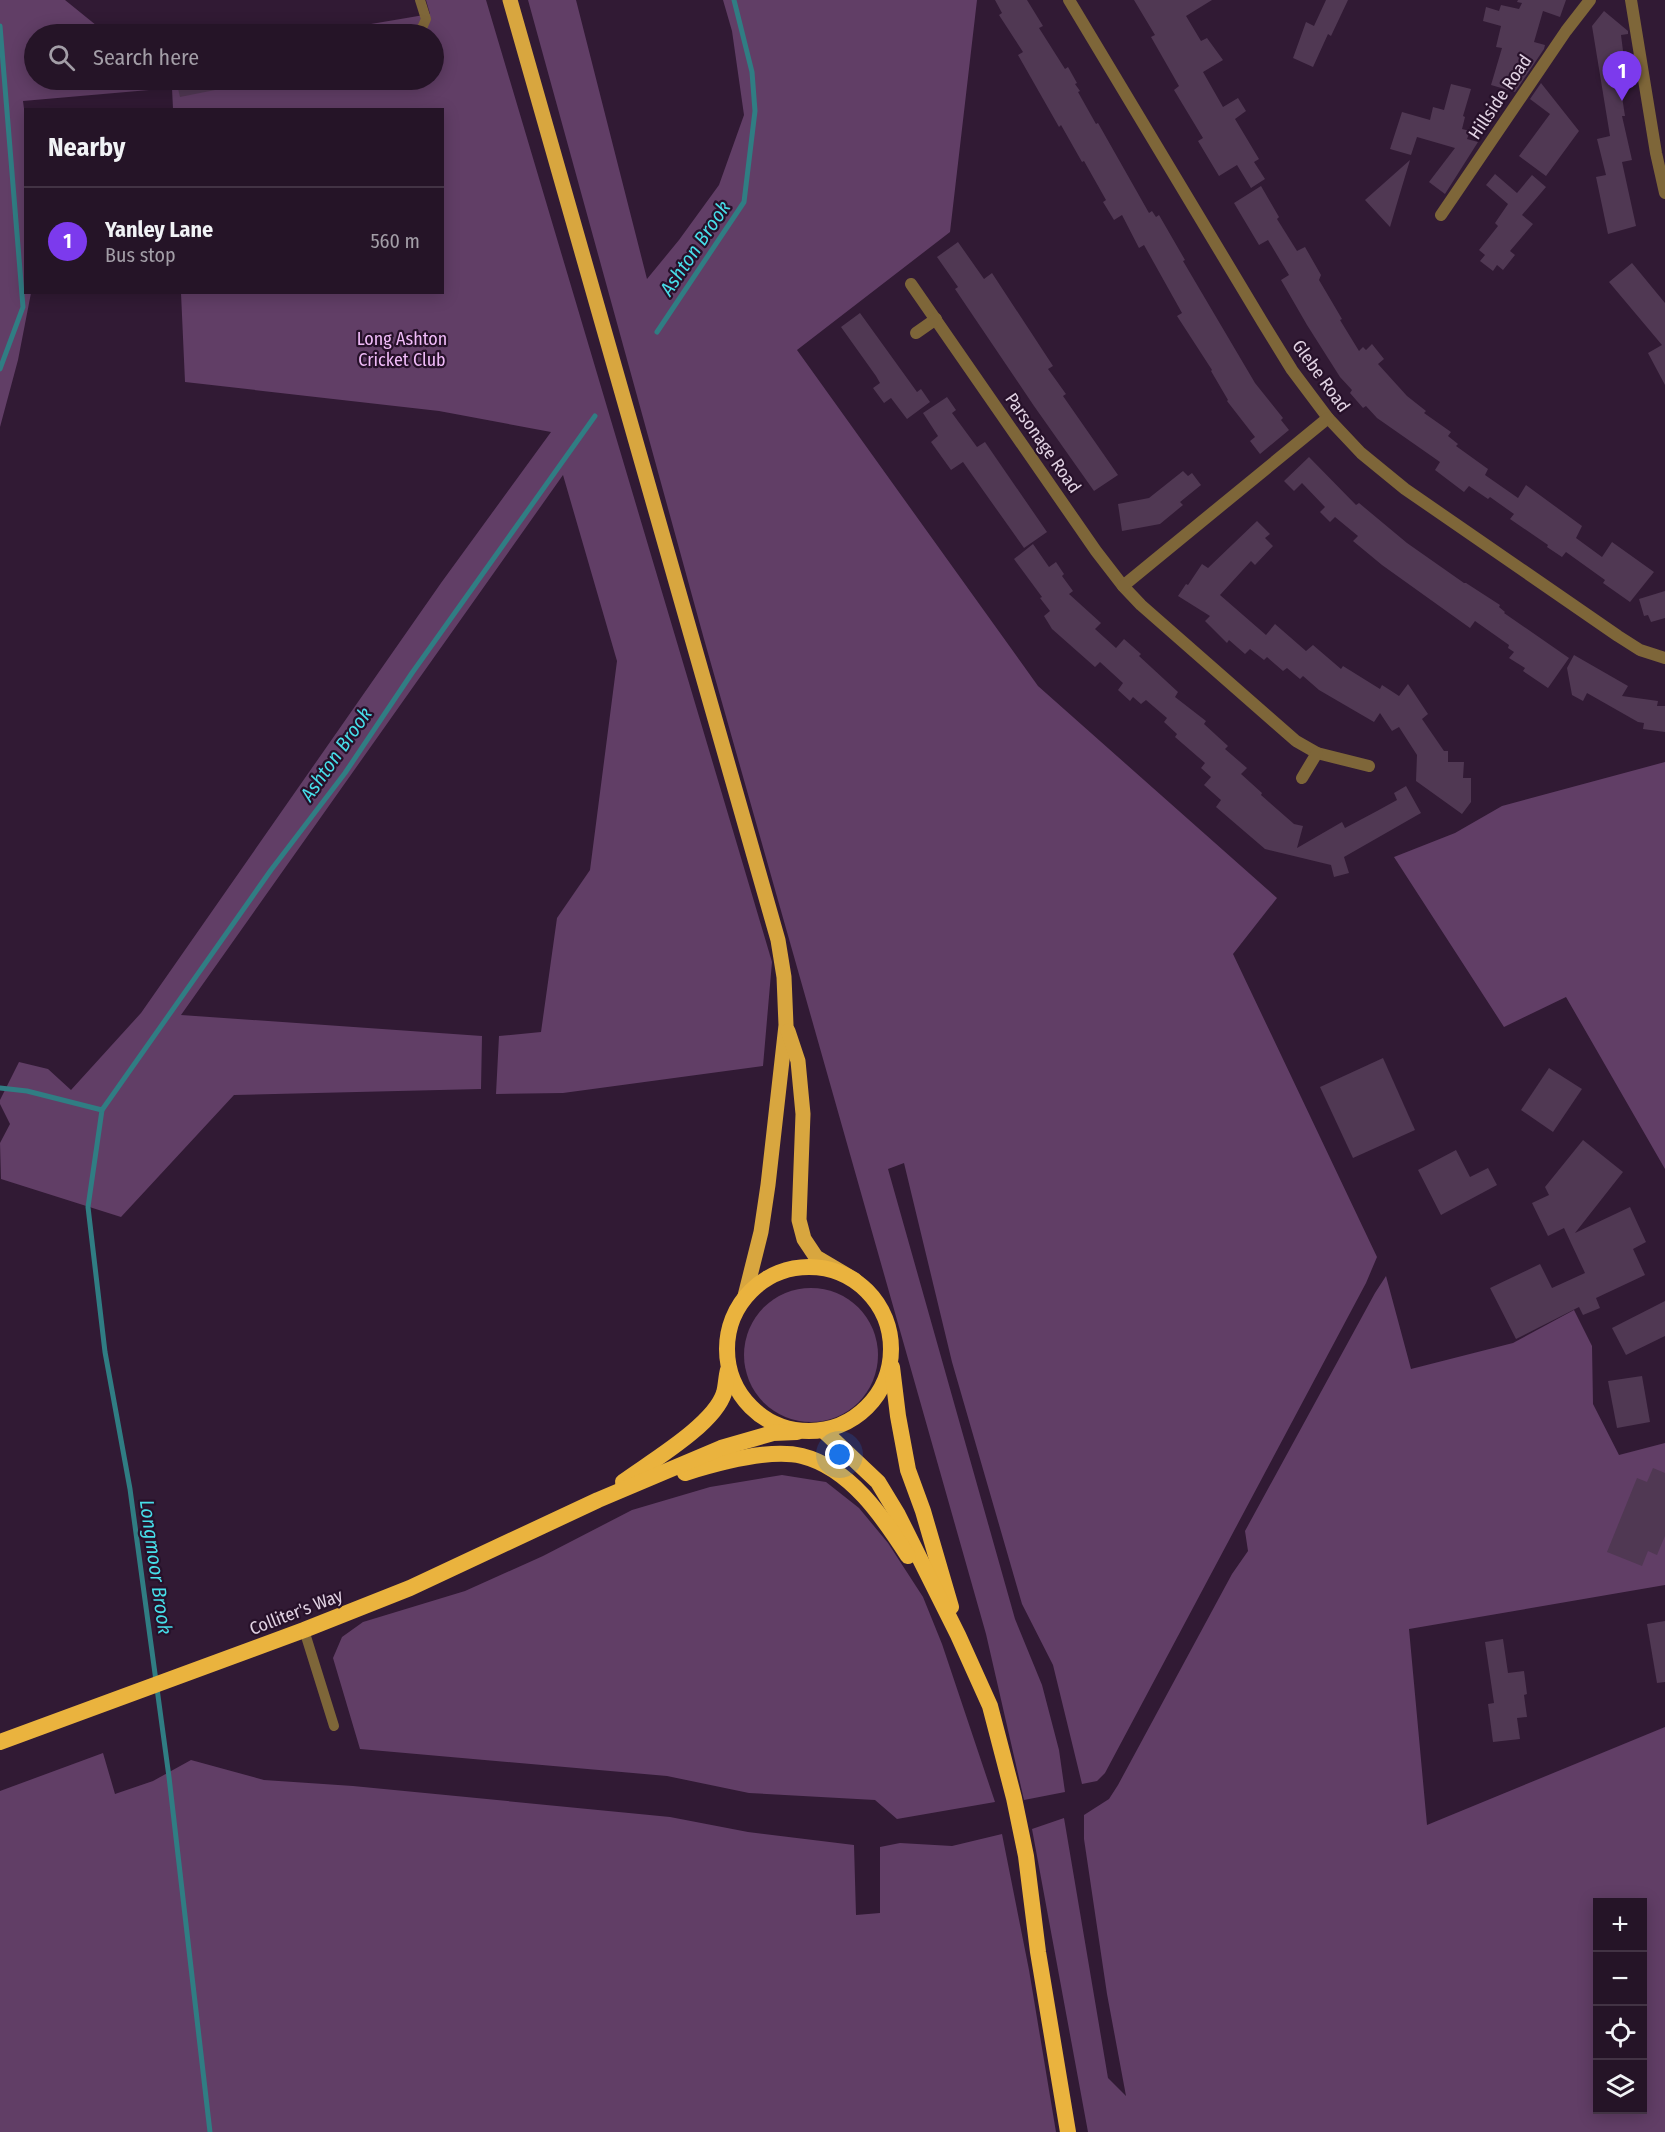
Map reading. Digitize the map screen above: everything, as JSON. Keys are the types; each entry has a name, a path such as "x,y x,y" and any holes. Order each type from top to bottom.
{"highway":[{"path":"891,1360 884,1385 869,1406 849,1422 824,1431 797,1432 773,1424 752,1410 737,1390 728,1367 727,1342 733,1318 745,1296 769,1277 797,1267 827,1268 855,1280 872,1295 885,1315 891,1337 891,1360 898,1416 908,1470 923,1511 958,1635"},
{"name":"Colliter's Way","path":"598,1500 701,1425 714,1411 724,1394 728,1367"},
{"path":"824,1431 878,1482 898,1515 958,1635 990,1706 1014,1798 1026,1856 1038,1952 1068,2132"},
{"name":"Colliter's Way","path":"0,1742 304,1630 410,1588 598,1500 721,1448 773,1433 797,1432"},
{"path":"598,1500 700,1468 759,1455 802,1456 837,1471 864,1497 897,1540 958,1635"}],"main road":[{"path":"510,0 778,940 784,977 786,1025 761,1232 745,1296"},
{"path":"786,1025 798,1061 803,1114 799,1220 804,1239 816,1257 855,1280"}],"street":[{"name":"Glebe Road","path":"1069,0 1292,370 1328,418 1361,453 1414,495 1618,636 1640,650 1665,658"},
{"name":"Hillside Road","path":"1441,215 1566,31 1590,0"},
{"path":"1628,1 1661,153 1665,193"},
{"name":"Parsonage Road","path":"911,284 1096,551 1141,606 1296,741 1317,753 1369,766"},
{"path":"916,333 936,319"},
{"path":"1123,586 1328,418"},
{"path":"1302,778 1317,753"}],"lane":[{"path":"420,0 426,19 424,24"},
{"path":"304,1630 334,1726"}],"green space":[{"path":"0,0 65,0 95,24 24,24 24,90 149,90 23,101 24,294 31,294 18,360 0,427"},
{"name":"Long Ashton Cricket Club","path":"426,0 486,0 772,962 763,1066 563,1093 496,1094 499,1036 541,1032 557,918 590,870 617,661 563,475 181,1015 482,1036 481,1089 234,1095 121,1217 1,1179 0,1143 10,1124 0,1100 19,1062 48,1069 71,1090 141,1013 441,583 551,432 439,411 185,382 181,294 444,294 444,108 173,108 172,90 444,90 444,24 371,24 430,14"},
{"path":"528,0 576,0 647,279 719,185 744,115 732,31 723,0 977,0 950,232 797,350 1038,686 1277,898 1233,954 1377,1257 1366,1283 1105,1773 1097,1781 1082,1784 1053,1665 1022,1604 952,1362 904,1163 888,1169 1015,1619 1042,1685 1059,1750 1065,1792 1024,1800 986,1634 704,639"},
{"path":"1665,762 1665,1169 1566,997 1504,1027 1394,857 1455,833 1502,806"},
{"path":"1386,1276 1411,1369 1513,1343 1574,1310 1592,1346 1593,1404 1619,1455 1665,1443 1665,1585 1409,1629 1427,1825 1665,1727 1665,2132 1088,2132 1032,1829 1064,1818 1108,2078 1126,2096 1107,1994 1084,1839 1084,1815 1109,1799 1118,1785 1232,1574 1248,1551 1245,1531"},
{"path":"811,1288 837,1293 858,1308 873,1329 878,1355 873,1381 858,1402 837,1417 811,1422 785,1417 764,1402 749,1381 744,1355 749,1329 764,1308 785,1293"},
{"path":"782,1475 826,1482 859,1508 888,1543 923,1597 942,1644 995,1802 897,1819 875,1800 749,1793 667,1776 360,1749 333,1658 342,1637 363,1622 465,1591 543,1556 632,1510 710,1487"},
{"path":"103,1753 115,1794 153,1781 191,1760 264,1780 353,1786 670,1817 748,1832 854,1845 856,1915 880,1913 880,1847 900,1843 952,1846 1002,1834 1029,1970 1056,2132 0,2132 0,1791"}],"building":[{"path":"995,0 1027,0 1043,26 1039,28 1065,69 1068,67 1077,83 1075,84 1080,91 1078,92 1149,213 1152,211 1156,217 1159,215 1185,260 1183,261 1255,383 1283,418 1281,420 1289,430 1260,454 1250,441 1255,437 1227,401 1212,370 1177,316 1182,313 1144,245 1139,248 1122,215 1114,220 1103,202 1106,200 1084,161 1082,162 1061,125 1059,127 1018,55 1023,52 999,15 1002,13"},
{"path":"1134,0 1212,0 1186,16 1201,41 1207,38 1223,60 1203,72 1223,107 1238,98 1246,111 1235,119 1259,159 1254,162 1265,179 1251,188 1237,165 1219,176 1198,141 1203,138 1174,90 1179,86 1151,37 1155,35"},
{"path":"1326,0 1348,0 1331,36 1328,34 1313,67 1293,58 1306,22 1314,26"},
{"path":"1518,0 1566,0 1560,17 1543,11 1534,42 1545,45 1544,49 1515,92 1491,85 1502,48 1496,47 1501,26 1483,21 1486,7 1499,11 1501,5 1519,9 1522,3 1517,2"},
{"path":"1604,11 1628,31 1628,34 1621,35 1627,82 1620,84 1625,116 1622,116 1632,160 1622,162 1636,226 1608,234 1596,177 1606,175 1597,139 1610,136 1592,26"},
{"path":"1541,83 1579,131 1546,176 1519,156 1550,114 1530,99"},
{"path":"1451,84 1471,89 1463,116 1465,117 1462,129 1470,131 1467,139 1478,142 1445,194 1429,182 1455,148 1417,137 1411,155 1390,149 1402,112 1430,120 1433,107 1444,110"},
{"path":"178,90 215,90 180,97"},
{"path":"1410,160 1398,200 1390,227 1365,200"},
{"path":"1495,174 1517,193 1532,175 1546,187 1522,215 1533,224 1510,251 1515,255 1503,270 1497,265 1493,271 1480,261 1485,255 1479,250 1498,226 1495,223 1508,204 1486,185"},
{"path":"1261,186 1279,217 1277,219 1297,251 1305,247 1321,275 1319,280 1359,351 1363,347 1366,350 1372,344 1384,359 1378,364 1407,396 1426,411 1424,413 1451,432 1448,436 1458,444 1456,446 1488,469 1485,475 1518,498 1526,485 1582,526 1576,538 1602,557 1612,542 1654,572 1630,602 1603,583 1605,580 1566,552 1562,557 1547,547 1548,545 1510,519 1514,514 1490,497 1488,499 1469,486 1464,492 1435,470 1440,462 1377,418 1366,406 1363,408 1350,393 1352,390 1340,377 1281,280 1289,275 1268,240 1259,245 1234,203"},
{"path":"958,242 984,279 992,273 1053,366 1048,369 1066,394 1063,396 1118,475 1094,491 955,289 958,287 937,257"},
{"path":"1632,263 1665,303 1665,385 1648,353 1662,345 1609,282"},
{"path":"860,313 917,392 921,389 930,402 907,419 891,398 884,403 873,388 880,383 841,327"},
{"path":"947,397 956,410 952,413 977,447 985,442 1047,532 1024,548 963,462 951,470 931,442 938,436 923,413"},
{"path":"1309,457 1356,505 1359,503 1407,543 1500,605 1504,613 1569,658 1548,688 1523,671 1525,668 1509,658 1514,652 1508,648 1509,645 1475,621 1470,628 1382,565 1353,541 1358,536 1335,517 1330,522 1320,512 1325,507 1302,483 1294,491 1284,481"},
{"path":"1183,471 1188,476 1192,473 1201,485 1180,502 1183,505 1160,524 1122,531 1118,504 1149,498"},
{"path":"1257,521 1270,534 1265,538 1273,546 1255,565 1251,561 1220,595 1266,635 1275,624 1306,651 1313,645 1341,669 1343,666 1380,689 1382,685 1399,696 1408,684 1428,714 1422,719 1444,751 1448,751 1448,762 1464,762 1463,778 1471,778 1471,802 1462,814 1416,781 1417,755 1399,727 1392,731 1380,713 1374,722 1319,690 1303,676 1300,679 1287,668 1283,671 1267,657 1264,660 1250,649 1245,654 1229,640 1227,643 1205,621 1210,616 1178,596 1202,564 1208,568"},
{"path":"1033,544 1049,567 1056,562 1064,574 1062,576 1073,591 1069,594 1101,623 1095,629 1116,648 1124,639 1141,654 1139,656 1178,692 1175,697 1206,721 1204,724 1228,746 1225,749 1247,768 1241,774 1294,824 1303,826 1297,848 1342,822 1345,828 1397,800 1394,793 1406,786 1421,813 1344,857 1349,873 1334,877 1331,865 1265,849 1216,807 1221,800 1204,785 1211,777 1201,768 1205,763 1175,737 1177,734 1164,722 1167,718 1146,700 1141,704 1133,697 1130,701 1118,690 1123,683 1100,662 1095,667 1052,629 1044,616 1050,611 1014,559"},
{"path":"1665,591 1665,618 1651,622 1648,615 1644,616 1639,599"},
{"path":"1574,655 1628,686 1622,696 1658,701 1657,706 1665,706 1665,732 1643,729 1644,723 1638,722 1587,693 1583,701 1572,695 1567,668"},
{"path":"1383,1058 1415,1130 1353,1158 1320,1087"},
{"path":"1549,1068 1582,1089 1553,1132 1521,1110"},
{"path":"1583,1140 1623,1172 1575,1233 1630,1207 1646,1242 1633,1249 1645,1275 1596,1298 1600,1308 1583,1315 1579,1307 1516,1339 1490,1288 1540,1264 1552,1288 1585,1273 1564,1228 1548,1236 1532,1203 1549,1195 1545,1187"},
{"path":"1456,1150 1470,1177 1488,1168 1497,1185 1441,1215 1418,1170"},
{"path":"1665,1301 1665,1336 1626,1355 1612,1328"},
{"path":"1642,1376 1650,1422 1617,1428 1608,1381"},
{"path":"1653,1468 1665,1473 1665,1536 1657,1555 1648,1551 1642,1566 1607,1552 1637,1478 1647,1482"},
{"path":"1665,1621 1665,1682 1657,1683 1647,1624"},
{"path":"1503,1639 1508,1673 1524,1671 1527,1717 1517,1718 1520,1739 1493,1742 1488,1704 1494,1703 1485,1642"}],"waterway":[{"name":"Ashton Brook","path":"657,332 744,202 755,111 752,72 734,0"},
{"name":"Longmoor Brook","path":"0,26 23,307 0,369"},
{"name":"Ashton Brook","path":"102,1110 271,870 345,773 412,673 595,416"},
{"name":"Longmoor Brook","path":"0,1088 27,1091 102,1110 88,1207 105,1352 130,1489 169,1777 210,2132"}],"place":[{"name":"Yanley Lane","path":"1622,101"}]}
